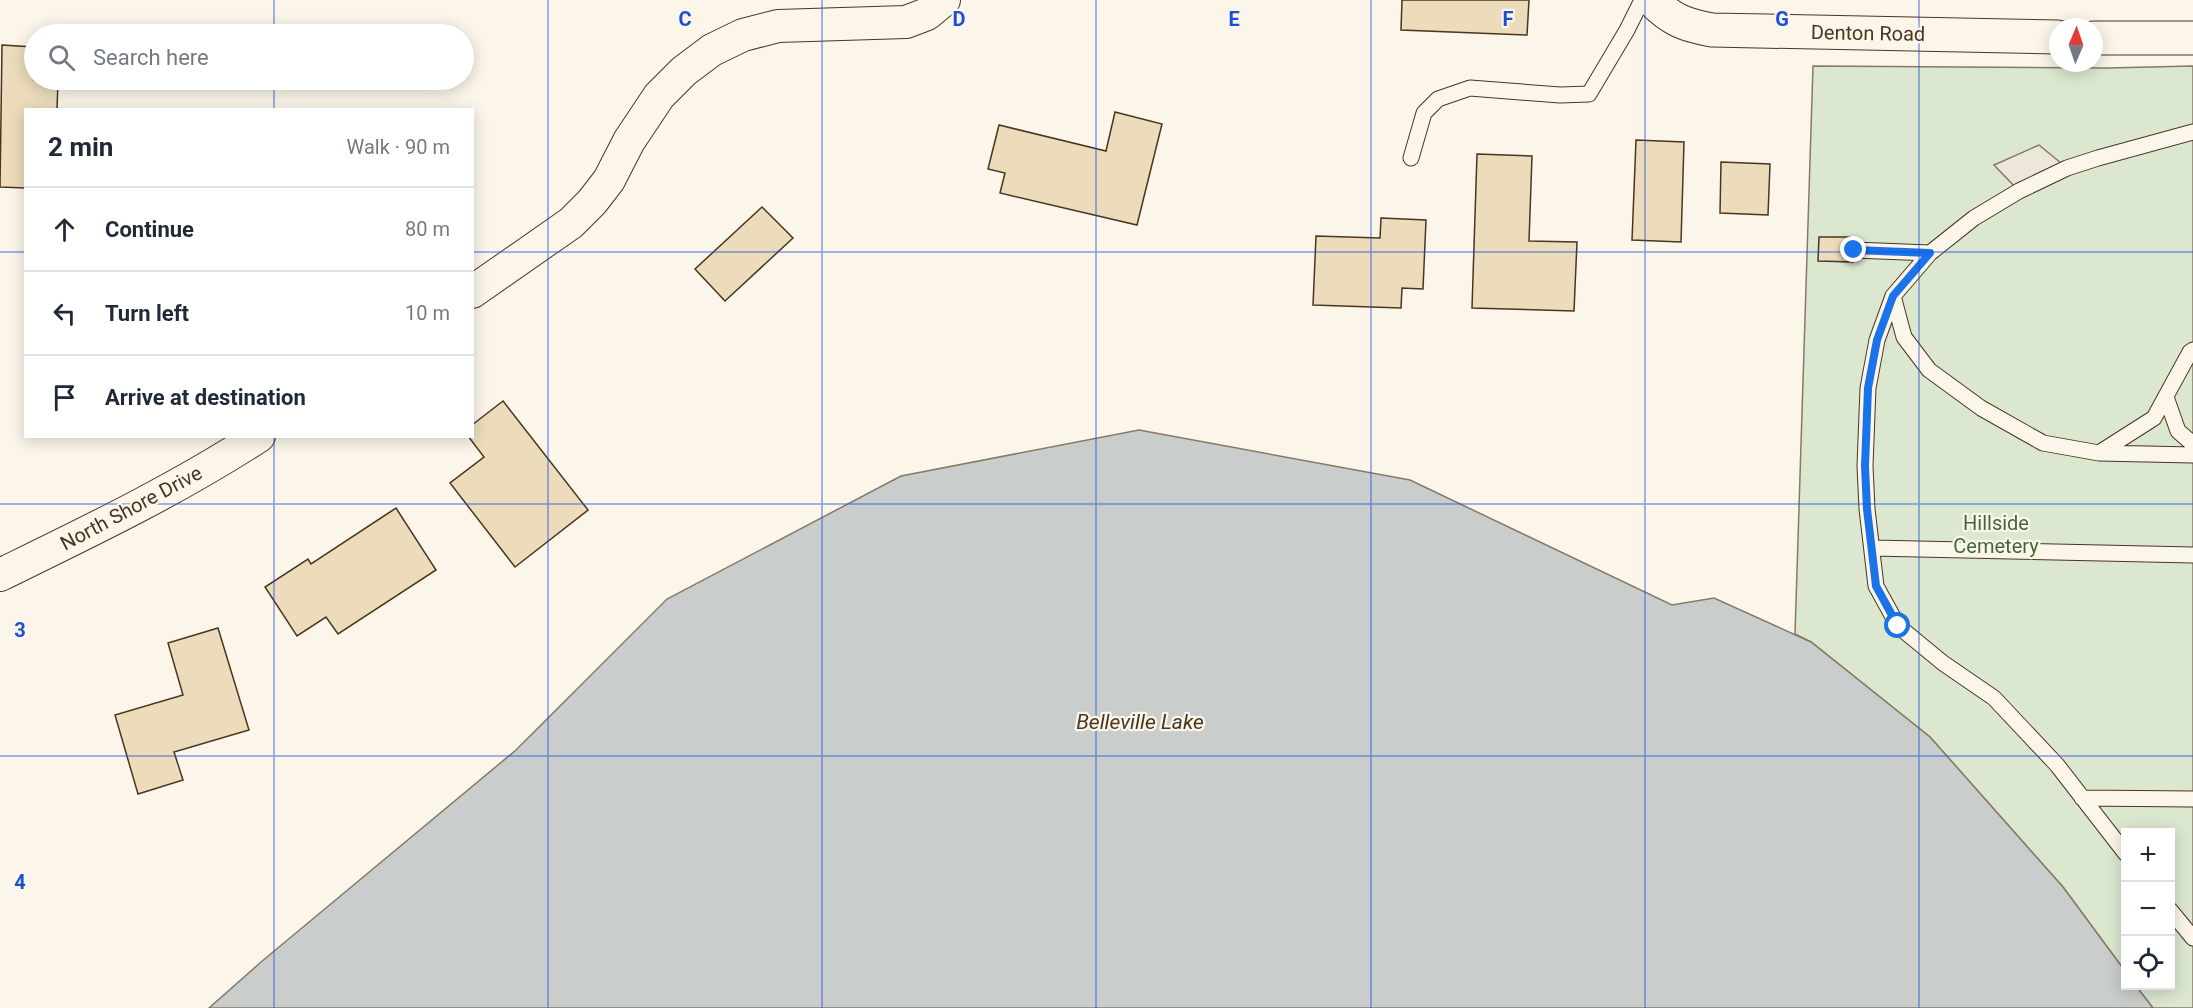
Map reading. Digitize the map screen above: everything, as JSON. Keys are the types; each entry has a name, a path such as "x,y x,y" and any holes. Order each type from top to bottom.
{"street":[{"path":"474,291 578,216 609,180 629,141 659,96 684,71 712,50 743,35 778,26 906,22 927,14 944,0"},
{"name":"Denton Road","path":"1652,0 1667,15 1688,26 1712,30 2049,37"},
{"path":"2103,38 2193,38"},
{"name":"North Shore Drive","path":"0,575 134,509 256,438"}],"lane":[{"path":"1411,159 1424,113 1438,99 1470,87 1560,95 1588,94 1627,30 1642,0"},
{"path":"2121,848 2057,765 1994,698 1943,663 1898,626 1876,586 1865,466 1868,388 1877,340 1893,296 1930,253 1974,218 2019,191 2067,168 2193,132"},
{"path":"1854,250 1930,253"},
{"path":"1893,296 1904,337 1929,370 1981,408 2043,443 2099,453 2193,455"},
{"path":"2099,453 2154,418 2193,350"},
{"path":"2166,397 2178,431 2193,444"},
{"path":"1872,548 2193,555"},
{"path":"2082,798 2193,799"},
{"path":"2175,916 2193,938"}],"green space":[{"name":"Hillside Cemetery","path":"1813,66 2049,68 2049,72 2103,72 2103,68 2193,66 2193,1008 2153,1008 2139,990 2175,990 2175,828 2121,828 2121,966 2063,887 1930,737 1811,642 1795,634"}],"shaded area":[{"path":"2039,145 2067,168 2019,191 1994,165"}],"water":[{"name":"Belleville Lake","path":"1139,430 1410,480 1672,605 1714,598 1811,642 1930,737 2063,887 2121,966 2121,990 2139,990 2153,1008 209,1008 516,750 667,599 901,476"}],"building":[{"path":"1402,0 1529,0 1527,35 1401,30"},
{"path":"2,45 24,46 24,90 58,90 57,108 24,108 24,188 0,187"},
{"path":"1115,112 1162,124 1137,225 1000,193 1005,173 988,169 999,125 1106,151"},
{"path":"1636,140 1684,142 1681,242 1632,240"},
{"path":"1477,154 1532,156 1529,241 1577,242 1574,311 1472,308"},
{"path":"1721,162 1770,164 1768,215 1720,213"},
{"path":"762,207 793,238 725,301 695,269"},
{"path":"1381,218 1426,220 1423,289 1402,288 1401,308 1313,305 1316,236 1380,238"},
{"path":"1819,237 1854,237 1853,262 1818,261"},
{"path":"503,401 588,510 515,567 450,483 484,457 470,438 474,438 474,423"},
{"path":"396,508 436,570 338,634 326,617 297,636 265,587 308,559 311,564"},
{"path":"218,628 249,730 174,752 183,780 138,794 115,715 183,695 168,643"}],"route":[{"path":"1854,250 1930,253 1893,296 1877,340 1868,388 1865,466 1867,509 1876,586 1898,626"}]}
